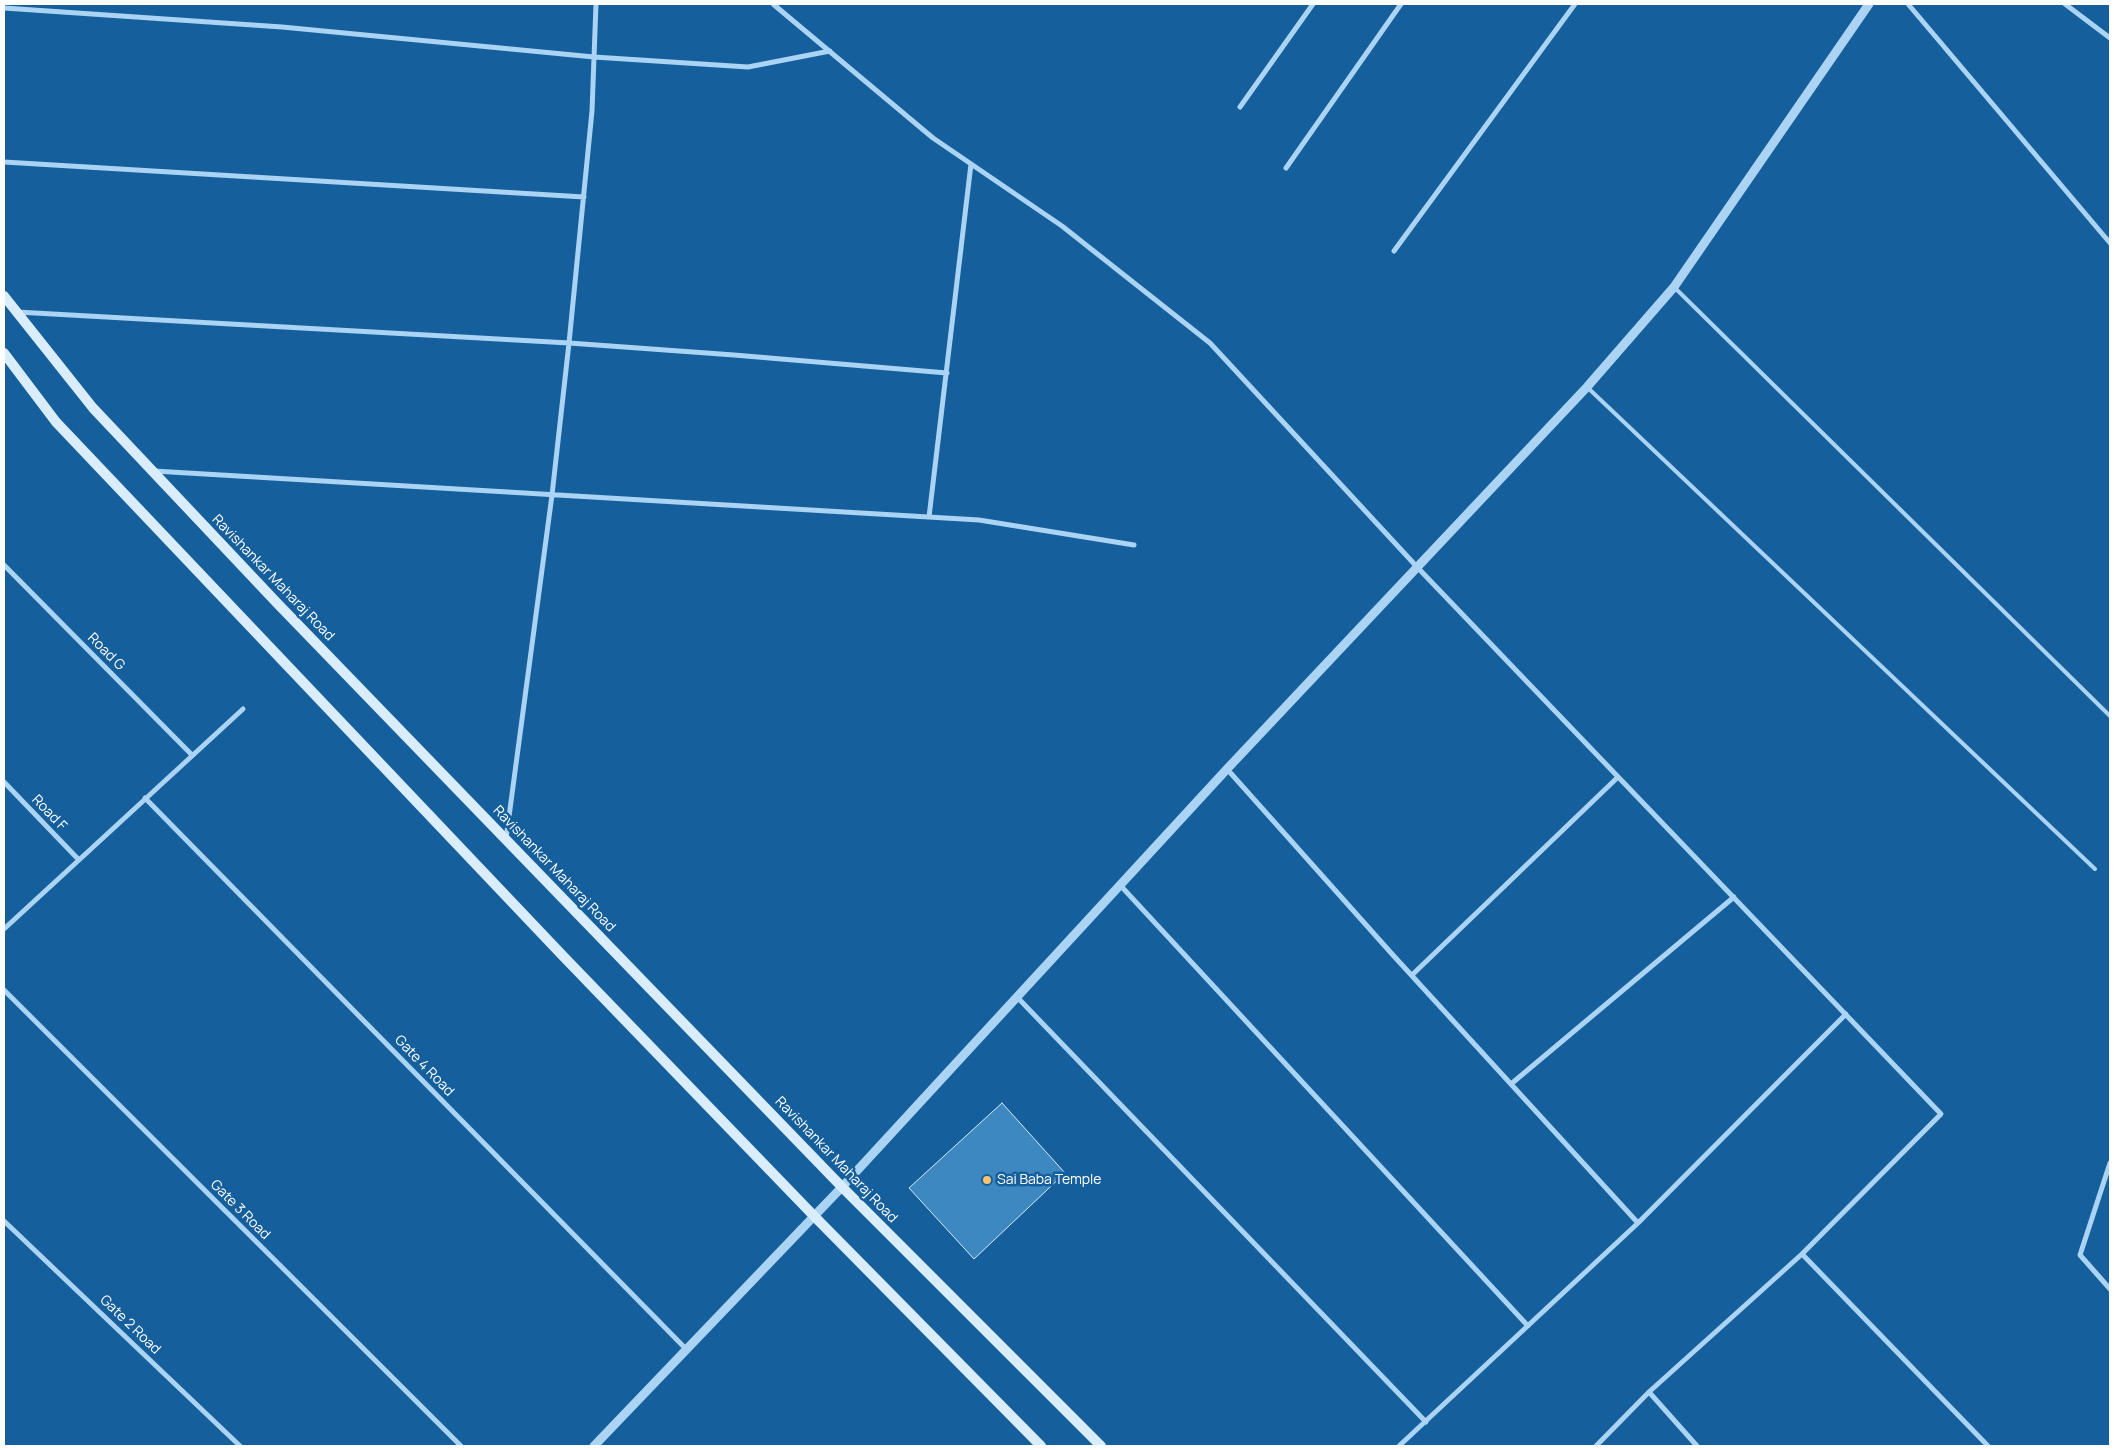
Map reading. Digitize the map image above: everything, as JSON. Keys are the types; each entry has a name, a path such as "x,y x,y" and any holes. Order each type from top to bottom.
{"main road":[{"name":"Ravishankar Maharaj Road","path":"4,296 92,408 151,470 842,1187 1101,1446"},
{"path":"4,353 56,422 562,956 814,1216 1041,1446"}],"street":[{"path":"506,840 552,495 569,343 592,111 596,4"},
{"path":"773,4 933,138 1062,226 1210,343 1418,568 1942,1114 1802,1254 1649,1392 1596,1446"},
{"path":"1240,108 1313,4"},
{"path":"1286,168 1401,4"},
{"path":"1394,252 1575,4"},
{"path":"594,1446 842,1187 1227,769 1587,387 1674,287 1869,4"},
{"path":"1908,4 2110,243"},
{"path":"2065,4 2110,38"},
{"path":"4,8 282,27 594,57 748,67 830,51"},
{"path":"4,162 584,197"},
{"path":"929,517 971,164"},
{"path":"17,312 569,343 947,373"},
{"path":"151,470 979,520 1134,545"},
{"name":"Road G","path":"4,565 192,755"},
{"path":"4,929 243,709"},
{"path":"1227,769 1638,1224"},
{"path":"1412,975 1618,777"},
{"name":"Road F","path":"4,782 79,860"},
{"name":"Gate 4 Road","path":"145,798 686,1350"},
{"path":"1120,885 1528,1326"},
{"path":"1511,1084 1734,897"},
{"name":"Gate 3 Road","path":"4,990 461,1446"},
{"path":"1017,997 1426,1422"},
{"path":"1399,1446 1638,1224 1846,1014"},
{"path":"2110,1163 2080,1254 2110,1289"},
{"name":"Gate 2 Road","path":"4,1221 240,1446"},
{"path":"1802,1254 1988,1446"},
{"path":"1649,1392 1698,1446"}],"lane":[{"path":"1674,287 2110,716"},
{"path":"1587,387 2095,869"}],"building":[{"name":"Sai Baba Temple","path":"1002,1103 1065,1173 974,1259 909,1188"}],"place":[{"name":"Sai Baba Temple","path":"987,1180"}]}
